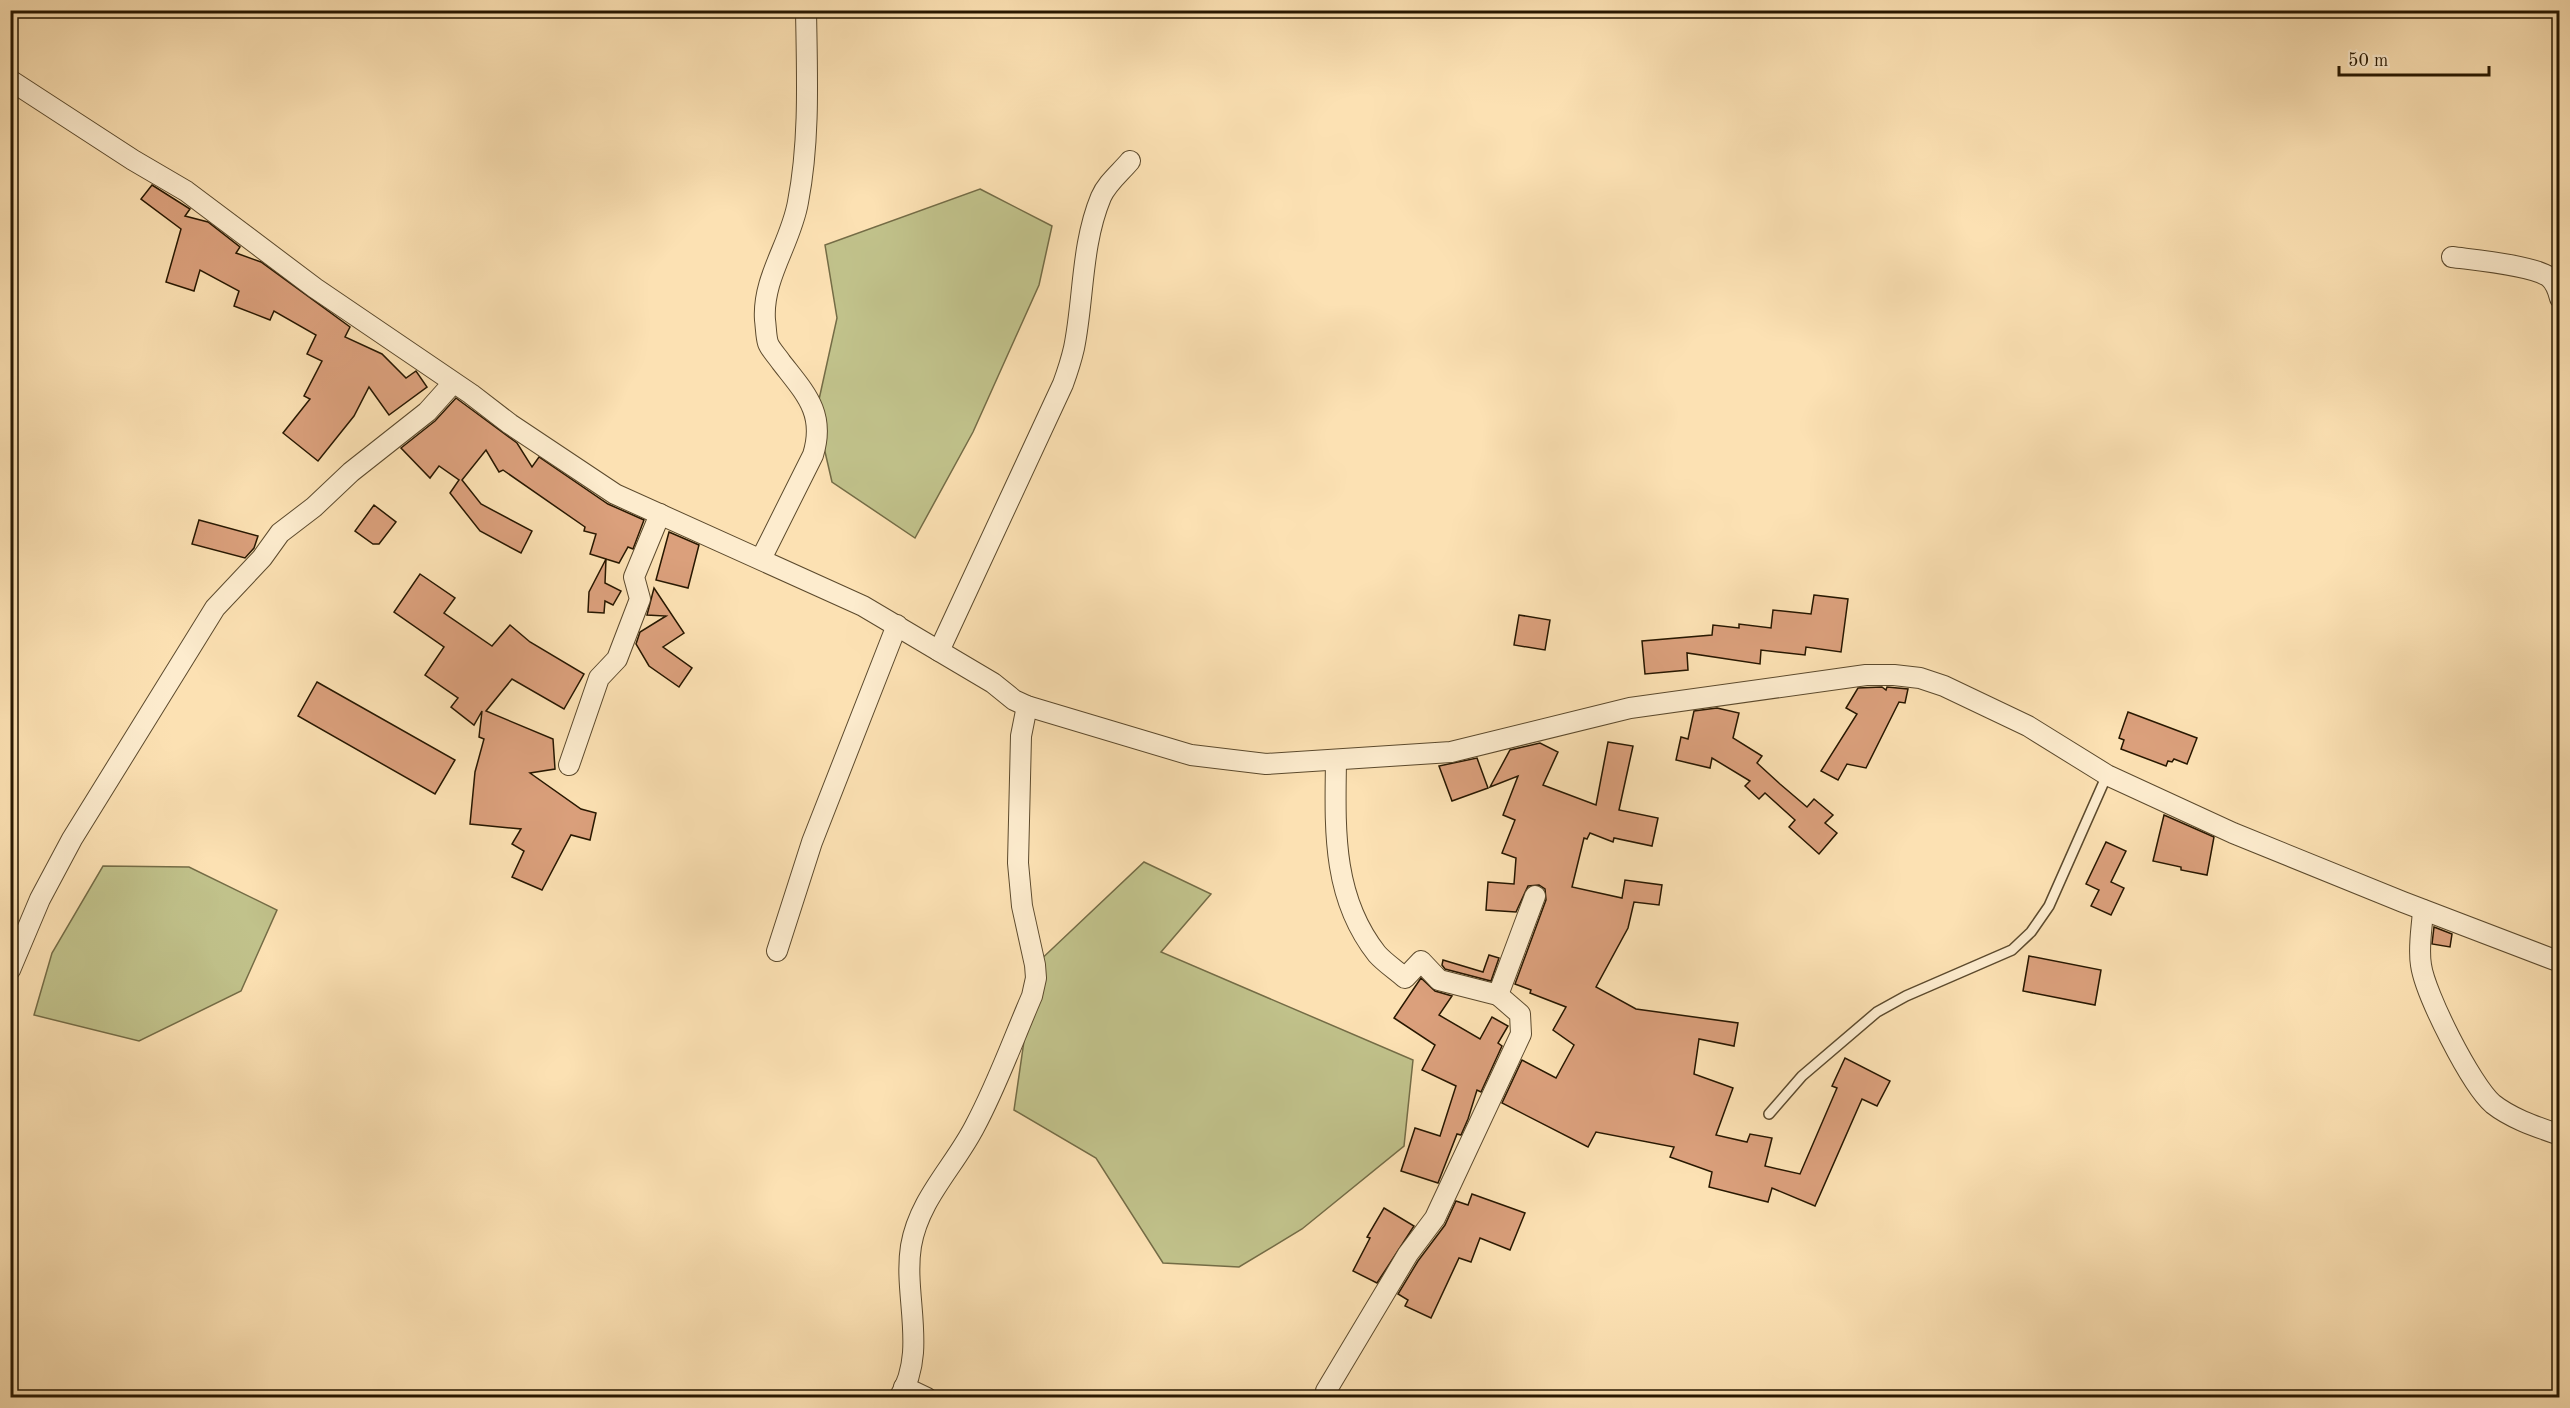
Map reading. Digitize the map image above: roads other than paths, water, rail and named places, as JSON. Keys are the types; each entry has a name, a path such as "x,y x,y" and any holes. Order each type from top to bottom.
{"street":[{"path":"761,559 813,455 817,442 816,413 810,401 768,344 765,319 768,288 792,227 803,173 807,10"},
{"path":"10,80 132,160 186,191 315,288 607,489 863,606 1027,706 1191,755 1266,764 1451,752 1630,708 1866,675 1920,678 1966,694 2028,726 2107,775 2233,833 2559,962"},
{"path":"939,651 1063,384 1074,350 1084,265 1101,197 1110,182 1130,161"},
{"path":"2452,257 2513,266 2548,277 2557,287 2559,298"},
{"path":"10,970 40,899 72,839 215,608 262,558 280,532 314,507 351,472 427,412 453,383"},
{"path":"569,765 599,678 617,659 640,599 639,589 633,577 660,514"},
{"path":"777,951 812,842 897,626"},
{"path":"927,1398 901,1392 910,1375 914,1349 908,1272 916,1226 922,1208 975,1126 1032,996 1036,978 1022,906 1018,863 1020,746 1027,706"},
{"path":"1326,1391 1408,1254 1435,1218 1521,1034 1520,1014 1498,995 1439,980 1421,961 1405,978 1378,955 1359,926 1340,876 1335,817 1336,761"},
{"path":"1498,995 1535,896"},
{"path":"2423,910 2420,947 2421,965 2426,983 2470,1076 2491,1102 2505,1113 2559,1135"}],"lane":[{"path":"1769,1114 1802,1076 1877,1012 1906,996 2012,950 2031,932 2049,906 2107,775"}]}
